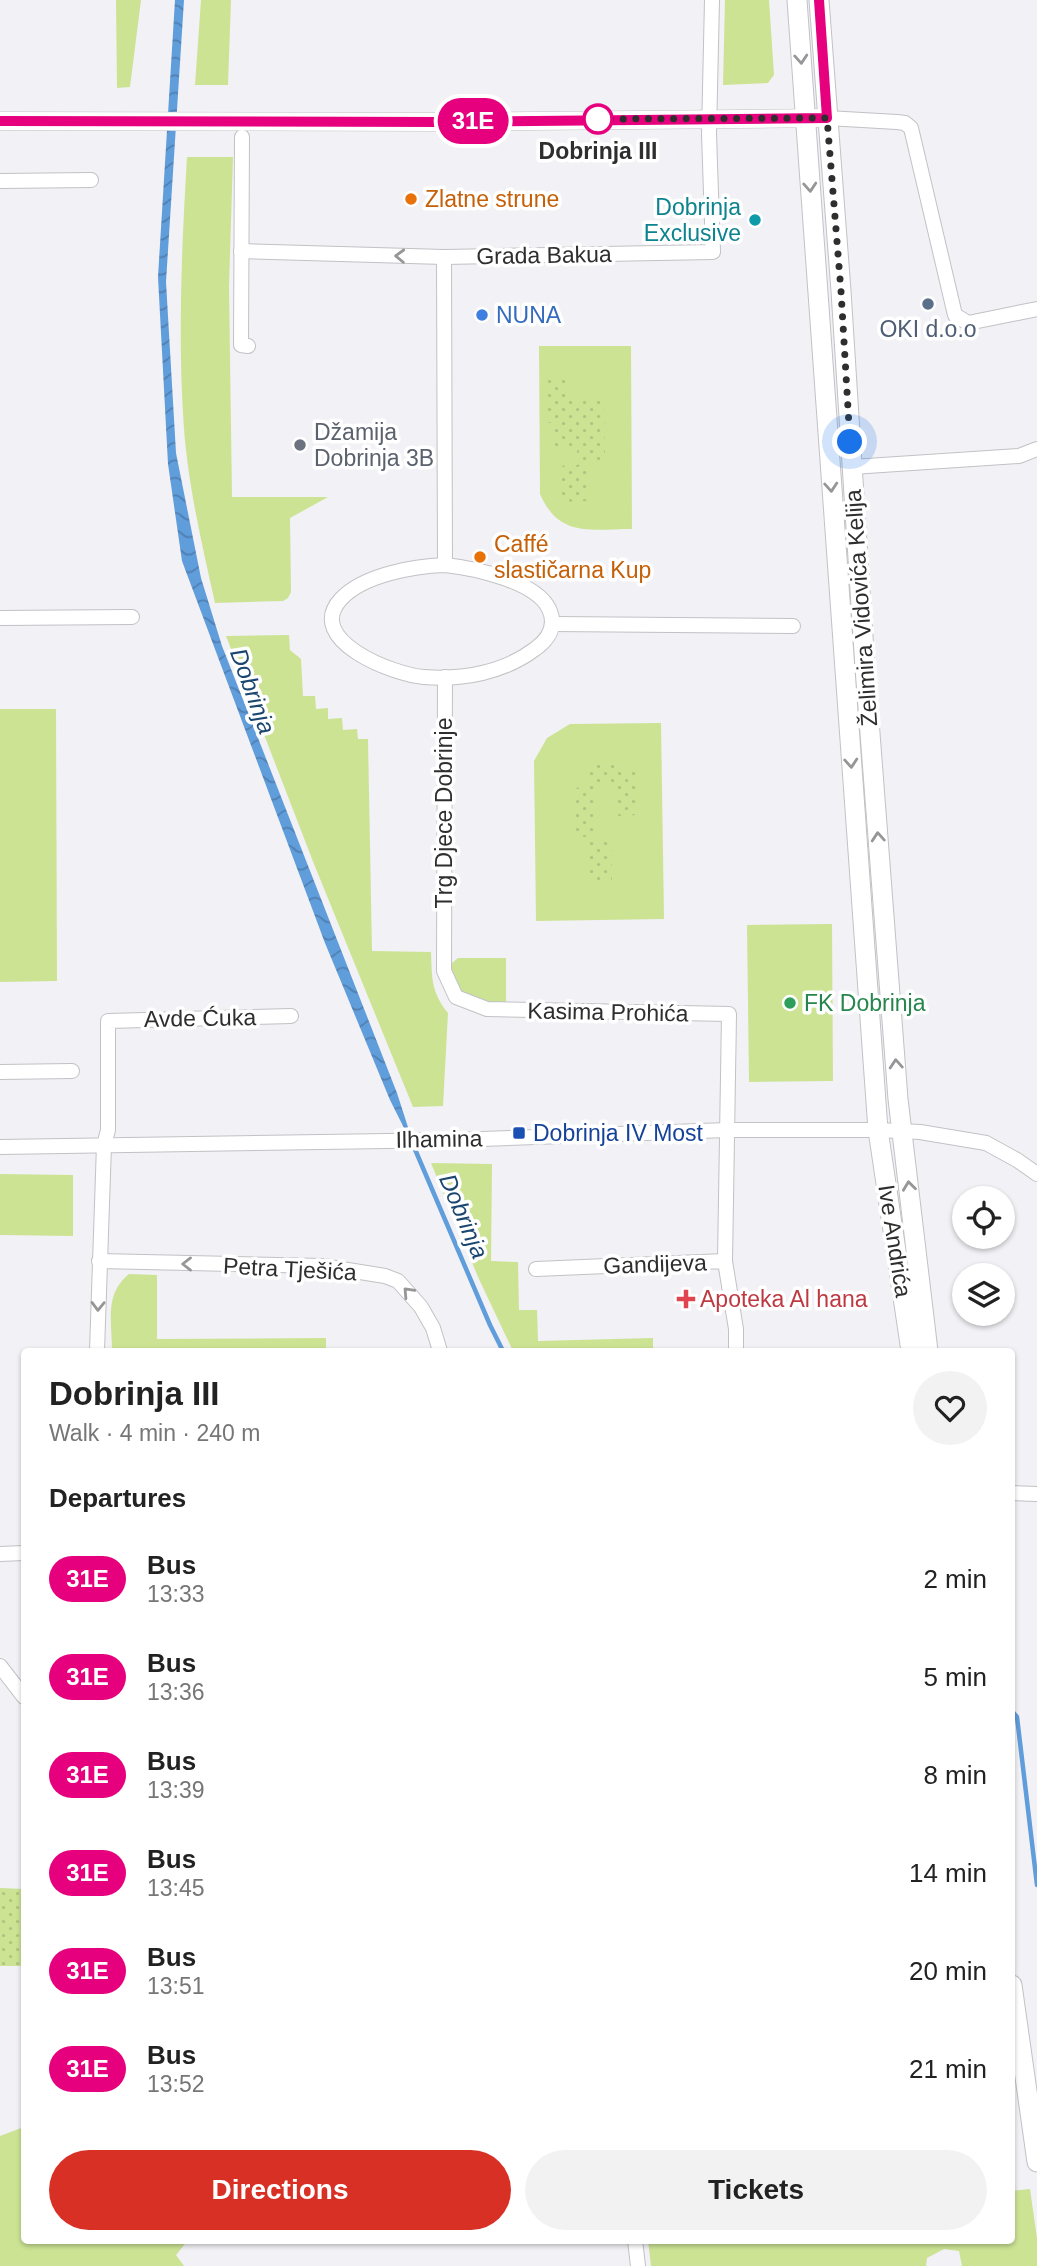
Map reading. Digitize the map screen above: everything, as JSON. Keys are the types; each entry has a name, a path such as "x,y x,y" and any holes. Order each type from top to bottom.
{"main road":[{"name":"Želimira Vidovića Kelija","path":"797,0 878,1130"},
{"name":"Želimira Vidovića Kelija","path":"819,0 870,740 902,1132"},
{"name":"Ive Andrića","path":"878,1130 911,1348"},
{"name":"Ive Andrića","path":"902,1132 929,1348"},
{"path":"1015,2006 1037,2162"}],"street":[{"name":"Grada Bakua","path":"241,251 444,257 713,252 709,118 712,0"},
{"path":"0,121 442,122 827,118 905,123 911,128 955,315 968,323 1037,309"},
{"path":"242,137 241,345 248,346"},
{"path":"0,181 91,180"},
{"path":"444,257 445,565"},
{"path":"852,467 1019,456 1037,449"},
{"path":"445,565 489,574 530,590 548,605 553,624 543,643 516,660 479,674 445,677 409,675 356,653 341,640 332,625 332,617 340,600 363,584 409,569 445,565"},
{"path":"0,618 132,617"},
{"path":"553,624 793,626"},
{"name":"Trg Djece Dobrinje","path":"445,677 444,971 456,997 487,1009"},
{"name":"Kasima Prohića","path":"487,1009 729,1014 727,1130"},
{"name":"Avde Ćuka","path":"104,1145 108,1130 108,1021 291,1016"},
{"path":"0,1072 72,1071"},
{"path":"725,1261 727,1130"},
{"name":"Ilhamina","path":"0,1147 454,1140 727,1130 878,1130 963,1138 986,1143 1037,1174"},
{"path":"97,1348 104,1145"},
{"name":"Petra Tješića","path":"99,1261 323,1266 385,1276 398,1281 421,1307 433,1328 439,1348"},
{"name":"Gandijeva","path":"536,1269 725,1261 736,1329 736,1348"},
{"path":"1015,1493 1037,1494"},
{"path":"0,1554 21,1553"},
{"path":"0,1665 21,1693"},
{"path":"635,2244 638,2266"}],"green space":[{"path":"116,0 141,0 130,87 117,88"},
{"path":"201,0 231,0 228,85 195,85"},
{"path":"725,0 769,0 774,75 768,83 723,85"},
{"path":"187,157 233,157 229,287 232,497 328,497 290,518 291,592 283,601 215,603 195,508 185,437 181,285"},
{"path":"539,346 631,346 632,529 590,530 567,524 548,508 540,494"},
{"path":"545,377 565,377 566,398 604,397 605,464 589,464 590,501 558,502 558,466 578,465 577,448 553,448 552,423 546,423"},
{"path":"289,635 290,650 301,659 303,696 315,696 316,709 328,708 328,719 342,718 343,730 357,729 358,739 368,739 372,951 431,952 435,991 448,1013 443,1106 413,1107 314,864 226,636"},
{"path":"0,709 56,709 57,981 0,982"},
{"path":"661,723 664,919 536,921 534,761 547,738 570,724"},
{"path":"615,763 616,771 638,770 639,815 616,816 615,784 596,785 597,840 611,840 612,881 590,882 589,837 575,837 573,788 587,787 587,764"},
{"name":"FK Dobrinja","path":"832,924 833,1081 749,1082 747,925"},
{"path":"458,958 506,958 506,1003 476,1000 460,992 455,985 451,964"},
{"path":"431,1163 492,1164 491,1261 518,1262 519,1310 537,1310 538,1341 653,1338 653,1348 512,1348 478,1277"},
{"path":"0,1174 73,1175 73,1236 0,1235"},
{"path":"129,1274 157,1275 157,1339 326,1338 326,1348 112,1348 111,1309 121,1282"},
{"path":"0,1888 21,1889 21,1966 0,1966"},
{"path":"21,2128 21,2244 185,2244 176,2255 184,2266 0,2266 0,2136"},
{"path":"1030,2189 1037,2238 1037,2266 962,2266 959,2251 944,2249 927,2258 926,2266 651,2266 648,2244 1015,2244 1015,2191"}],"water":[{"name":"Dobrinja","path":"175,0 184,0 166,282 176,453 201,578 222,646 397,1093 416,1152 390,1100 325,943 182,561 168,464 158,277"}],"waterway":[{"name":"Dobrinja","path":"414,1147 502,1348"},
{"name":"Dobrinja","path":"1015,1715 1037,1885"}],"bus line":[{"name":"31E","path":"0,121 442,122 827,118 819,0"}],"place":[{"name":"Dobrinja III","path":"598,119"},
{"name":"Zlatne strune","path":"411,199"},
{"name":"Dobrinja Exclusive","path":"755,220"},
{"name":"OKI d.o.o","path":"928,304"},
{"name":"NUNA","path":"482,315"},
{"name":"Džamija Dobrinja 3B","path":"300,445"},
{"name":"Caffé slastičarna Kup","path":"480,557"},
{"name":"FK Dobrinja","path":"790,1003"},
{"name":"Dobrinja IV Most","path":"519,1133"},
{"name":"Apoteka Al hana","path":"686,1299"}],"route":[{"path":"598,119 827,118 850,442"}]}
